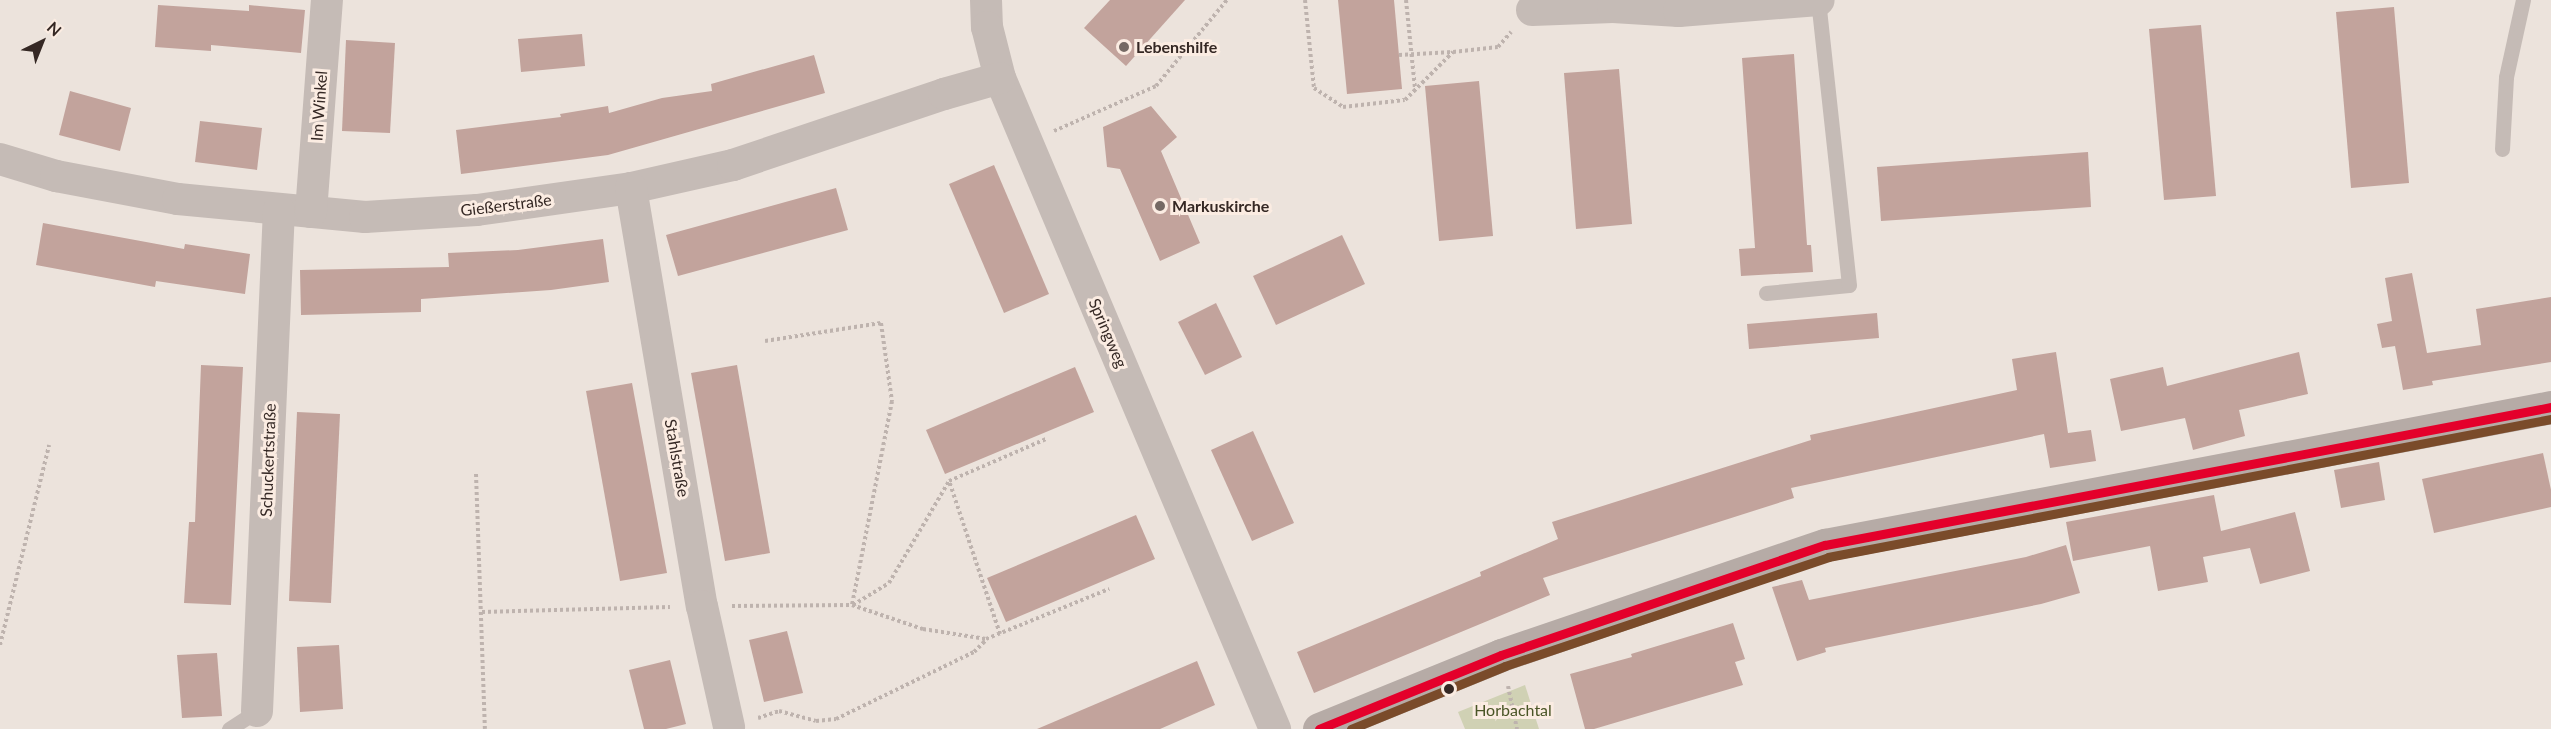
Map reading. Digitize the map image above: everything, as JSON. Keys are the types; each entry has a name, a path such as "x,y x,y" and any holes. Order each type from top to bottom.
{"street":[{"name":"Im Winkel","path":"311,212 327,0"},
{"name":"Springweg","path":"986,0 987,27 1000,78 1275,729"},
{"path":"1532,10 1612,4 1679,11 1818,0"},
{"name":"Gießerstraße","path":"0,159 56,176 178,199 279,210 365,217 477,210 631,188 733,165 944,94 1000,78"},
{"name":"Stahlstraße","path":"631,188 702,606 726,728"},
{"name":"Schuckertstraße","path":"257,711 279,210"},
{"path":"1319,729 1501,655 1825,545 2551,407"}],"lane":[{"path":"1766,293 1849,285 1818,0"},
{"path":"2502,149 2506,77 2523,0"},
{"path":"229,729 257,711"}],"path":[{"path":"1026,143 1156,86 1227,0"},
{"path":"1305,0 1314,88 1343,107 1405,100 1453,52"},
{"path":"1406,0 1415,90"},
{"path":"1399,55 1498,47 1532,10"},
{"path":"765,341 881,322 892,401 852,605"},
{"path":"852,605 889,583 949,481 1046,439"},
{"path":"0,645 49,446"},
{"path":"476,474 485,729"},
{"path":"949,481 1000,634"},
{"path":"726,728 779,711 816,721 836,719 974,651 986,639 1109,589"},
{"path":"482,612 702,606 852,605 923,629 986,639"},
{"path":"1501,655 1517,729"}],"green space":[{"name":"Horbachtal","path":"1525,685 1539,729 1465,729 1458,712"}],"building":[{"name":"Lebenshilfe","path":"1110,0 1185,0 1126,66 1084,28"},
{"path":"1338,0 1394,0 1402,89 1347,94"},
{"path":"158,5 249,11 249,5 305,10 301,53 211,45 211,51 155,47"},
{"path":"2394,7 2409,183 2351,188 2336,12"},
{"path":"2201,25 2216,196 2164,200 2149,29"},
{"path":"582,34 585,66 521,72 518,39"},
{"path":"346,40 395,43 390,133 342,131"},
{"path":"1794,54 1807,245 1811,245 1813,272 1741,276 1739,249 1755,248 1742,58"},
{"path":"814,55 825,93 608,155 461,174 456,130 561,117 560,114 608,106 609,113 662,98 712,91 711,84"},
{"path":"1619,69 1632,224 1576,229 1564,73"},
{"path":"1479,81 1493,236 1439,241 1425,86"},
{"path":"70,91 131,108 120,151 59,135"},
{"name":"Markuskirche","path":"1151,106 1177,137 1161,151 1200,243 1160,261 1120,169 1107,167 1103,127"},
{"path":"200,121 262,128 257,170 195,162"},
{"path":"2088,152 2091,207 1881,221 1877,167"},
{"path":"994,165 1049,294 1004,313 949,184"},
{"path":"836,188 848,230 678,276 666,235"},
{"path":"43,223 184,249 185,244 250,254 245,294 156,281 155,287 36,265"},
{"path":"1342,235 1365,284 1276,325 1253,276"},
{"path":"603,239 609,282 551,290 421,299 421,312 301,315 300,270 449,267 448,253 518,250"},
{"path":"2412,273 2427,353 2481,345 2476,309 2551,297 2551,362 2432,381 2433,385 2403,390 2395,346 2382,348 2377,324 2392,321 2385,278"},
{"path":"1216,303 1242,357 1205,375 1178,322"},
{"path":"1877,313 1879,338 1749,349 1747,324"},
{"path":"2056,352 2068,433 2091,430 2096,461 2050,468 2044,434 1791,488 1794,498 1543,578 1550,595 1314,693 1297,652 1481,576 1480,572 1558,539 1552,522 1811,440 1810,435 2017,390 2012,359"},
{"path":"2299,352 2308,394 2239,410 2245,436 2193,450 2185,418 2121,431 2110,379 2163,367 2167,386"},
{"path":"201,365 243,367 231,605 184,603 189,522 195,522"},
{"path":"737,365 770,553 725,561 691,373"},
{"path":"1075,367 1094,412 945,474 926,430"},
{"path":"632,383 667,573 620,581 586,391"},
{"path":"297,412 340,414 331,603 289,601"},
{"path":"1253,431 1294,523 1252,541 1211,450"},
{"path":"2543,453 2551,490 2551,507 2434,533 2422,479"},
{"path":"2379,462 2385,500 2341,508 2334,470"},
{"path":"2214,495 2221,531 2295,512 2310,571 2260,584 2250,548 2203,557 2208,582 2158,591 2150,546 2073,561 2066,522"},
{"path":"1136,515 1155,559 1006,622 987,578"},
{"path":"2066,545 2080,593 2041,604 1825,648 1826,652 1797,661 1772,587 1802,580 1809,600 2026,557"},
{"path":"1733,623 1745,659 1735,662 1743,685 1594,729 1585,729 1570,674 1632,657 1631,654"},
{"path":"787,631 803,693 764,702 749,640"},
{"path":"339,645 343,709 300,712 297,647"},
{"path":"217,653 222,716 182,718 177,655"},
{"path":"670,660 686,724 666,729 644,729 629,670"},
{"path":"1197,661 1215,705 1160,729 1037,729"}],"transit line":[{"path":"1319,729 1501,655 1825,545 2551,407"},
{"path":"1351,729 1505,666 1828,557 2551,419"}],"place":[{"name":"Lebenshilfe","path":"1124,47"},
{"name":"Markuskirche","path":"1160,206"}]}
